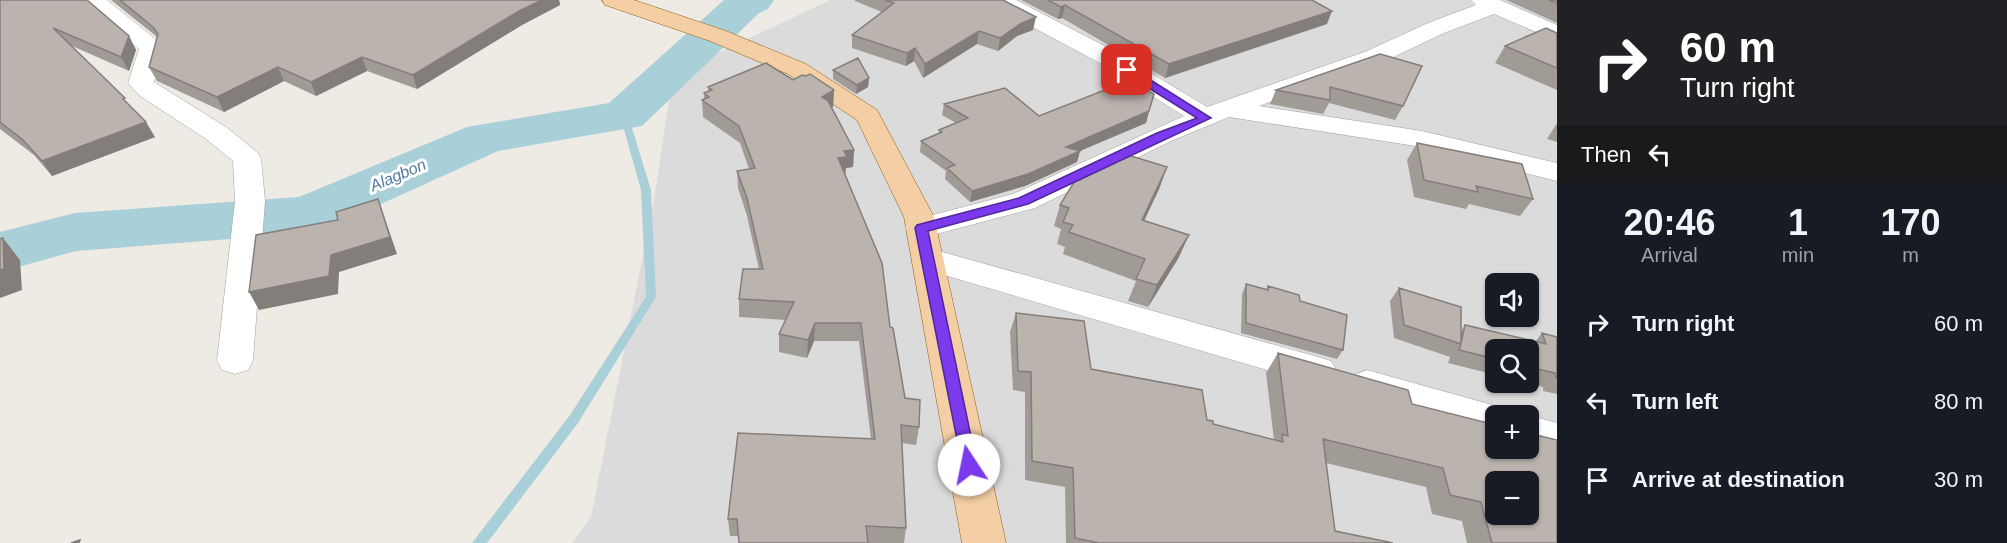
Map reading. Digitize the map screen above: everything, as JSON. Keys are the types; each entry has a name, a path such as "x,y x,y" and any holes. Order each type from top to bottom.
{"main road":[{"path":"613,0 682,22 797,69 868,116 919,217 984,543"}],"street":[{"path":"97,0 151,47 141,83 149,91 216,133 247,158 249,217 235,360"},
{"path":"999,0 1215,113 1422,139 1557,172"},
{"path":"925,244 1024,201 1161,135 1215,113 1376,56 1488,3 1557,34"},
{"path":"925,244 1485,419"},
{"path":"1539,434 1557,439"}],"shaded area":[{"path":"830,0 1557,0 1557,543 572,543 591,517 654,200 672,81 701,61"}],"building":[{"path":"0,0 87,0 129,36 121,57 53,28 125,98 123,99 146,122 42,161 23,140 0,122"},
{"path":"120,0 542,0 519,11 413,75 362,57 311,82 278,67 217,97 149,67 158,34 153,27"},
{"path":"885,0 1003,0 1036,17 1020,24 1000,38 979,31 925,64 915,48 907,53 852,35 894,3"},
{"path":"1048,0 1312,0 1332,11 1169,64 1065,5 1061,7"},
{"path":"1546,28 1557,33 1557,68 1505,46"},
{"path":"1380,54 1422,66 1403,106 1330,87 1330,100 1276,90"},
{"path":"858,58 869,78 857,85 833,70"},
{"path":"766,63 793,80 810,74 834,90 822,97 828,101 854,150 844,151 847,157 838,158 882,263 890,327 893,328 905,398 920,400 919,427 901,425 906,528 866,526 868,543 739,543 737,519 728,519 738,433 875,439 861,323 815,323 808,340 779,334 794,302 739,299 743,269 763,269 747,198 737,171 755,168 739,126 702,100 709,97 704,93 712,90 708,87"},
{"path":"1130,80 1154,94 1149,111 1066,147 1080,151 1028,174 972,191 947,168 955,165 921,141 942,132 939,130 968,118 944,104 1005,88 1039,116"},
{"path":"1417,143 1522,164 1533,199 1476,186 1478,192 1424,180"},
{"path":"1118,152 1167,167 1142,220 1189,235 1157,285 1136,279 1145,259 1069,232 1073,225 1063,222 1069,208 1060,205 1082,169"},
{"path":"378,199 390,237 331,255 329,276 249,292 256,235 338,220 336,212"},
{"path":"3,238 4,269 0,270 0,239"},
{"path":"1246,284 1268,290 1268,286 1299,295 1300,301 1347,315 1343,350 1246,323"},
{"path":"1399,288 1461,307 1461,343 1465,325 1525,339 1485,339 1485,356 1459,350 1461,344 1404,325"},
{"path":"1016,313 1084,321 1091,369 1202,390 1207,420 1213,421 1213,424 1283,442 1282,434 1288,436 1278,353 1408,390 1412,404 1485,422 1485,459 1539,459 1539,436 1557,440 1557,543 1492,543 1487,525 1539,525 1539,471 1485,471 1485,517 1481,502 1450,495 1443,468 1323,439 1335,531 1393,543 1099,543 1075,538 1073,468 1032,461 1031,372 1018,371"},
{"path":"1542,333 1557,337 1557,378 1555,373 1539,369 1539,342 1546,344"}],"waterway":[{"name":"Alagbon","path":"0,252 75,232 308,215 485,138 624,115 744,4 754,0"},
{"path":"479,543 574,419 651,297 646,190 624,115"}],"route":[{"path":"969,465 921,228 1024,201 1161,135 1206,118 1127,70"}]}
